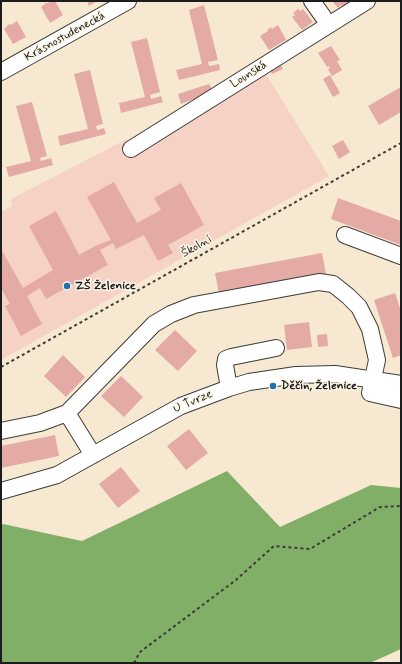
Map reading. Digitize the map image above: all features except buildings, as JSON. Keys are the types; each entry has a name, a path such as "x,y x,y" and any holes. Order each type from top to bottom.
{"street":[{"name":"Krásnostudenecká","path":"1,72 128,1"},
{"path":"312,1 329,25"},
{"name":"Lounská","path":"131,149 367,1"},
{"path":"345,235 401,256"},
{"path":"1,431 40,423 67,413 154,324 171,314 194,305 319,282 333,284 348,296 359,307 370,329 377,360 370,393 401,400"},
{"path":"229,388 225,365 226,359 276,348"},
{"name":"U Tvrze","path":"1,491 57,475 181,406 229,388 256,381 296,375 335,374 401,384"},
{"path":"67,413 93,454"}],"path":[{"name":"Školní","path":"1,367 401,143"},
{"path":"134,663 140,652 236,580 274,546 310,549 380,507 401,506"}],"shaded area":[{"name":"ZŠ Želenice","path":"264,71 329,176 1,360 1,212 12,206 11,199 127,139 132,153"}],"green space":[{"path":"227,471 280,527 371,485 401,488 401,649 370,663 1,663 1,525 3,524 82,541"}],"place":[{"name":"ZŠ Želenice","path":"67,286"},
{"name":"Děčín, Želenice","path":"273,386"}]}
